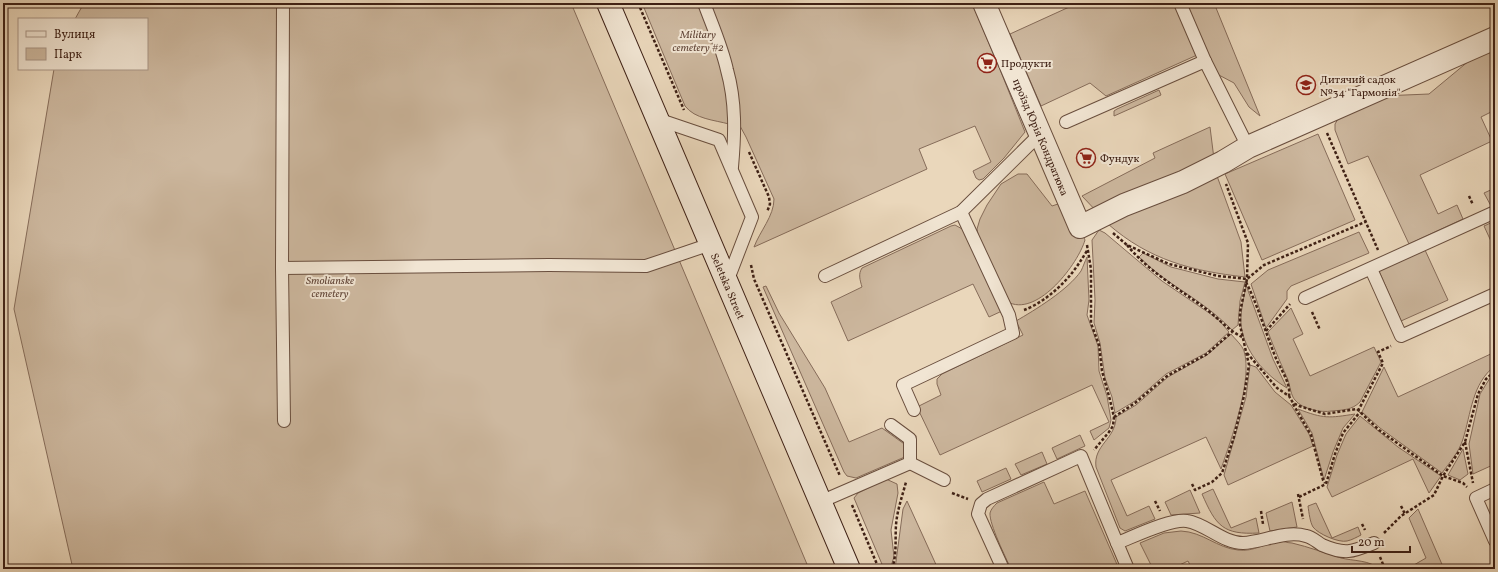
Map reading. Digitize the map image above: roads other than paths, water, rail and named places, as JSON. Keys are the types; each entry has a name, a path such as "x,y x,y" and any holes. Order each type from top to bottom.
{"street":[{"name":"Seletska Street","path":"608,3 656,119 711,244 849,569"},
{"name":"проїзд Юрія Кондратюка","path":"984,3 1039,135 1088,223 1124,206 1183,182 1218,165 1248,147"},
{"path":"1248,147 1495,38"}],"lane":[{"path":"283,3 282,268 284,421"},
{"path":"704,3 727,69 731,91 735,129 731,168"},
{"path":"1180,3 1205,61 1248,147"},
{"path":"1066,122 1205,61"},
{"path":"656,119 719,140 752,217 726,282"},
{"path":"825,276 961,212 1039,135"},
{"path":"914,410 903,385 1014,333 1009,315 961,212"},
{"path":"1305,298 1495,212"},
{"path":"282,268 549,265 646,266 711,244"},
{"path":"1371,269 1401,336 1495,294"},
{"path":"891,424 910,439 910,462"},
{"path":"1003,569 978,514 981,504 988,499 1081,456 1128,569"},
{"path":"820,502 910,462"},
{"path":"910,462 944,480"},
{"path":"1495,489 1476,498 1495,541"},
{"path":"1117,543 1166,524 1186,521 1211,530 1228,539 1243,543 1283,535 1306,536 1339,551 1353,552 1374,543"}],"place":[{"name":"Продукти","path":"987,63"},
{"name":"Дитячий садок №34 \"Гармонія\"","path":"1306,85"},
{"name":"Фундук","path":"1086,158"}],"park label":[{"name":"Military cemetery #2","path":"698,40"},
{"name":"Smolianske cemetery","path":"330,286"}]}
